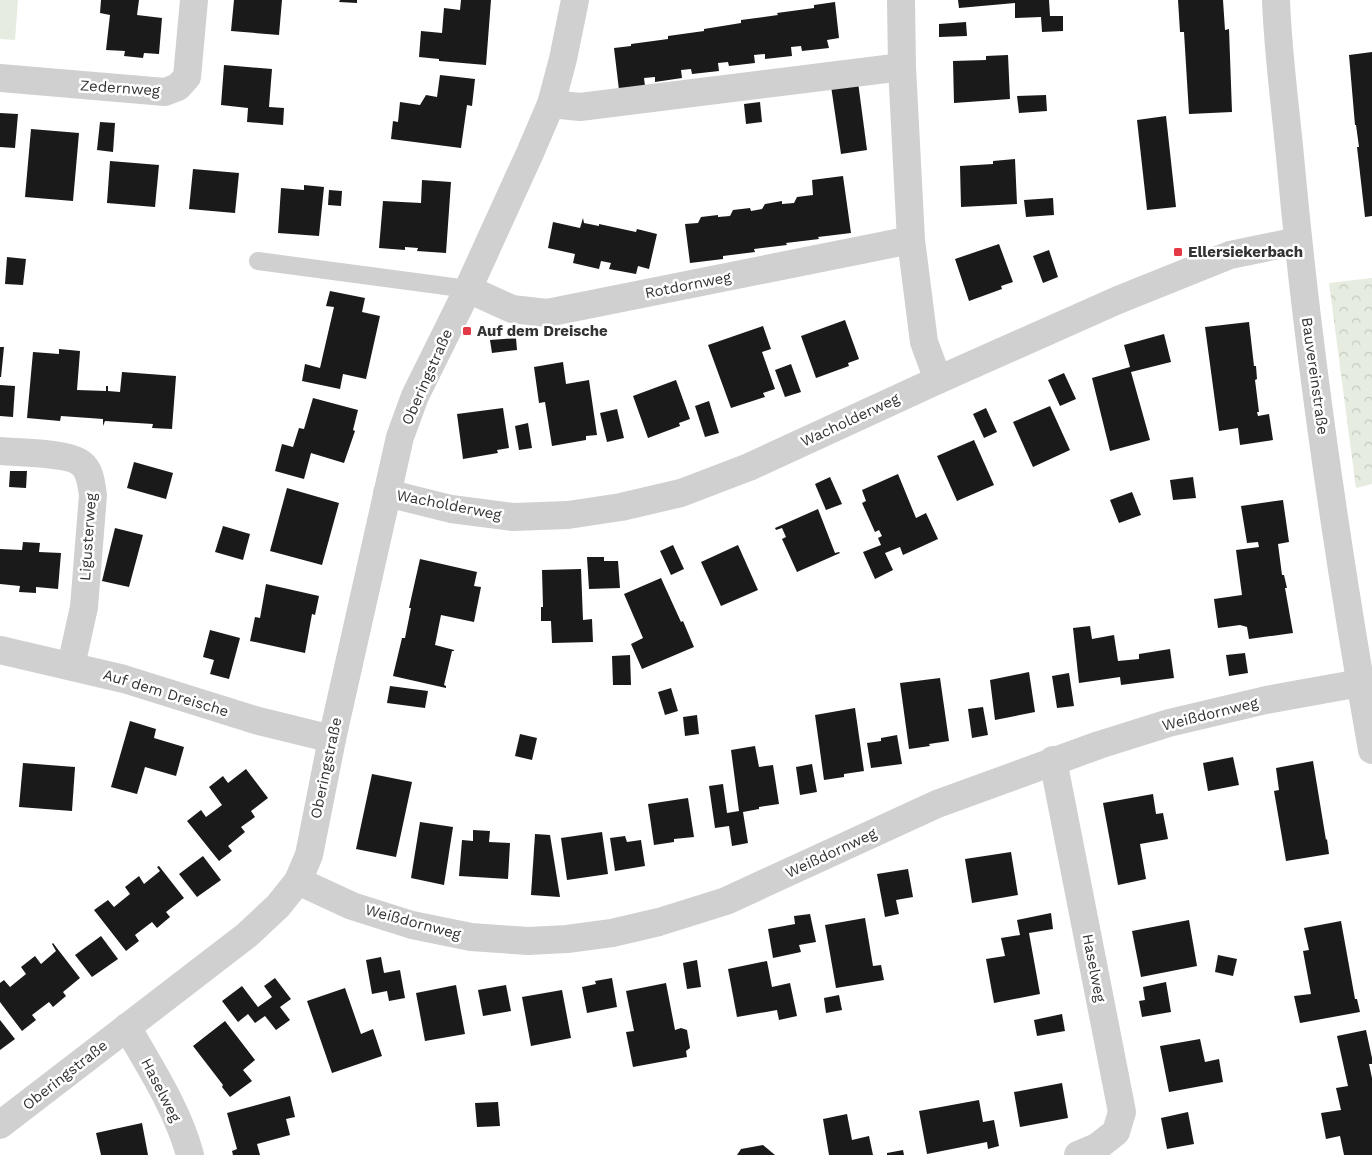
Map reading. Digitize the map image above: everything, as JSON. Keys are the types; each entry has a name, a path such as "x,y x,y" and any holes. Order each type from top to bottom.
{"street":[{"name":"Zedernweg","path":"0,78 165,92 178,88 187,77 194,0"},
{"name":"Oberingstraße","path":"0,1125 247,935 278,906 298,881 309,855 332,739 400,437 416,396 468,289 551,104 563,59 575,0"},
{"path":"901,0 902,67 911,240 924,342 938,380"},
{"name":"Bauvereinstraße","path":"1276,0 1298,241 1315,383 1360,683 1372,750"},
{"path":"551,104 580,107 902,67"},
{"name":"Rotdornweg","path":"468,289 512,310 547,313 911,240"},
{"name":"Wacholderweg","path":"387,493 451,508 513,517 568,515 621,507 681,493 749,467 1118,300 1230,255 1298,241"},
{"name":"Ligusterweg","path":"0,451 67,456 83,464 91,477 93,495 84,608 72,666"},
{"name":"Auf dem Dreische","path":"0,650 124,679 255,720 332,739"},
{"name":"Weißdornweg","path":"298,881 352,906 412,925 471,937 528,941 568,939 612,933 659,922 726,901 936,804 1053,760 1177,721 1266,700 1360,683"},
{"name":"Haselweg","path":"1053,760 1122,1112 1116,1132 1097,1147 1078,1155"},
{"name":"Haselweg","path":"127,1027 159,1083 187,1144 190,1155"}],"lane":[{"path":"258,261 468,289"}],"green space":[{"path":"0,0 18,0 15,40 0,39"},
{"path":"1372,278 1372,484 1356,488 1329,283"}],"building":[{"path":"101,0 139,0 137,15 162,18 159,54 144,53 143,58 124,56 125,51 106,50 110,15 100,13"},
{"path":"234,0 282,0 279,35 231,31"},
{"path":"340,0 357,0 357,3 339,2"},
{"path":"461,0 491,0 486,65 439,61 439,59 419,57 421,31 442,33 444,8 460,10"},
{"path":"958,0 1049,0 1050,16 1063,16 1063,31 1042,32 1041,17 1015,18 1015,3 959,8"},
{"path":"1178,0 1223,0 1225,30 1229,29 1232,112 1189,114 1184,32 1180,32"},
{"path":"835,2 839,38 827,40 829,48 802,51 801,46 791,47 792,56 765,59 765,54 754,55 755,63 729,66 728,62 718,63 719,71 692,74 691,69 681,70 682,78 655,82 655,77 644,78 645,86 619,90 614,48 668,39 668,36 704,31 704,29 741,23 741,20 778,15 777,13 814,8 814,5"},
{"path":"966,22 967,36 939,37 939,24"},
{"path":"1372,52 1372,216 1365,217 1349,55"},
{"path":"1008,55 1010,99 954,103 953,61 986,60 986,56"},
{"path":"224,65 272,69 269,107 284,108 283,125 247,122 248,108 221,105"},
{"path":"440,75 475,79 472,106 467,105 461,148 391,139 393,121 398,122 400,102 420,105 426,95 437,97"},
{"path":"858,82 867,150 841,154 831,86"},
{"path":"1046,95 1047,111 1019,113 1017,96"},
{"path":"760,102 762,122 746,124 744,104"},
{"path":"0,113 18,114 15,148 0,147"},
{"path":"1166,116 1176,207 1147,210 1137,120"},
{"path":"100,122 115,123 113,152 97,150"},
{"path":"31,129 79,133 73,201 25,197"},
{"path":"1015,159 1017,204 961,207 960,166 993,164 993,161"},
{"path":"110,161 159,165 155,207 107,203"},
{"path":"193,169 239,173 235,213 189,209"},
{"path":"843,176 851,233 754,249 755,252 723,256 723,259 690,263 685,224 698,223 701,217 730,216 733,210 750,208 751,211 762,209 765,204 782,201 782,204 794,203 797,197 813,195 812,180"},
{"path":"422,180 451,182 446,253 417,251 418,248 405,247 405,250 379,248 383,201 421,203"},
{"path":"304,185 324,187 319,236 278,233 281,188 304,190"},
{"path":"329,190 342,191 341,206 328,205"},
{"path":"1053,198 1054,215 1026,217 1024,200"},
{"path":"583,218 584,223 599,226 599,224 636,232 637,229 657,234 649,269 638,266 636,274 609,269 611,263 601,261 599,269 573,263 575,254 548,248 553,222 580,228"},
{"path":"999,244 1013,282 1001,286 1002,289 969,301 955,259"},
{"path":"1049,250 1058,277 1043,283 1033,256"},
{"path":"7,257 26,259 23,285 5,284"},
{"path":"330,291 365,298 362,312 380,316 366,379 343,374 340,389 302,381 305,364 320,368 334,307 326,306"},
{"path":"845,320 859,359 848,363 849,366 816,378 801,336"},
{"path":"1249,322 1254,366 1256,366 1257,379 1255,380 1259,412 1257,412 1258,416 1269,414 1273,440 1240,445 1238,428 1219,431 1205,327"},
{"path":"763,326 771,349 762,352 775,389 763,393 765,397 731,408 708,345"},
{"path":"1164,334 1171,362 1131,372 1150,440 1110,451 1092,378 1130,367 1124,345"},
{"path":"516,338 517,350 492,353 490,340"},
{"path":"0,347 4,347 1,377 0,377"},
{"path":"59,349 80,351 77,390 106,391 106,386 108,386 108,391 120,392 122,372 176,376 172,429 152,428 153,424 105,421 103,426 103,419 61,416 60,421 27,418 33,352 59,354"},
{"path":"563,362 566,384 589,380 597,435 586,436 586,440 552,446 545,402 539,403 534,367"},
{"path":"791,364 801,392 785,397 775,370"},
{"path":"1064,373 1076,399 1060,406 1048,380"},
{"path":"676,380 690,419 679,423 680,426 648,438 633,396"},
{"path":"0,385 15,386 13,417 0,416"},
{"path":"313,398 358,410 353,430 355,431 344,463 311,453 304,479 275,471 282,444 293,447 299,428 304,429"},
{"path":"709,401 719,433 705,437 695,406"},
{"path":"1050,406 1070,450 1033,467 1013,422"},
{"path":"503,408 509,448 497,450 498,453 463,459 457,414"},
{"path":"986,408 997,432 984,438 973,414"},
{"path":"617,409 624,438 607,442 600,413"},
{"path":"528,423 532,448 519,450 515,426"},
{"path":"974,440 994,485 957,501 937,456"},
{"path":"134,462 173,473 166,499 127,488"},
{"path":"10,471 27,471 26,488 9,487"},
{"path":"898,474 916,518 926,513 938,539 903,555 900,547 885,553 893,570 875,579 863,552 881,545 878,538 882,536 879,530 875,532 862,503 866,501 862,490"},
{"path":"830,477 842,504 826,510 815,484"},
{"path":"1193,477 1196,498 1173,500 1170,480"},
{"path":"287,488 339,503 322,565 270,551"},
{"path":"1132,492 1141,515 1119,523 1110,500"},
{"path":"1283,500 1289,542 1278,544 1282,575 1284,575 1287,588 1285,588 1293,633 1249,639 1247,627 1240,625 1218,628 1214,599 1242,595 1236,550 1259,547 1258,542 1247,543 1241,506"},
{"path":"818,509 835,553 840,553 797,572 782,539 786,537 782,528 776,530 775,528"},
{"path":"223,526 250,534 243,560 215,552"},
{"path":"115,528 143,535 129,587 102,581"},
{"path":"23,542 40,543 39,552 61,553 58,589 36,587 36,593 19,592 20,586 0,584 0,549 22,550"},
{"path":"673,545 684,569 671,575 660,551"},
{"path":"738,545 758,590 721,606 701,562"},
{"path":"587,557 604,557 604,561 618,561 620,588 589,589"},
{"path":"420,559 477,572 474,586 481,587 474,622 441,615 435,645 454,650 452,651 444,685 446,688 393,676 402,638 405,638 411,608 409,608"},
{"path":"581,569 583,620 592,619 593,642 552,643 551,621 541,621 541,607 543,607 542,570"},
{"path":"661,578 694,647 642,669 631,644 643,638 624,594"},
{"path":"266,584 319,596 315,615 312,614 305,653 250,641 255,617 260,618"},
{"path":"1090,626 1092,639 1114,635 1118,661 1139,659 1139,654 1170,649 1174,678 1121,685 1120,677 1079,683 1073,628"},
{"path":"210,630 240,638 229,679 210,674 214,660 203,657"},
{"path":"1245,653 1248,673 1229,676 1226,655"},
{"path":"630,655 631,685 613,685 612,656"},
{"path":"1029,672 1035,712 995,720 990,680"},
{"path":"1069,673 1074,706 1057,708 1052,676"},
{"path":"940,678 949,741 909,749 900,683"},
{"path":"390,686 428,691 425,708 387,703"},
{"path":"671,688 678,711 665,715 658,692"},
{"path":"983,707 988,735 972,738 968,709"},
{"path":"855,708 864,771 824,780 815,715"},
{"path":"697,715 699,734 685,736 683,717"},
{"path":"130,721 156,729 154,738 184,747 176,776 145,767 137,794 111,787"},
{"path":"520,734 537,738 532,760 515,756"},
{"path":"897,735 902,764 871,768 867,743 881,741 881,738"},
{"path":"755,746 759,767 773,765 779,804 743,812 748,843 732,846 729,826 715,828 709,786 723,784 727,813 739,811 731,750"},
{"path":"1233,757 1239,785 1208,791 1203,763"},
{"path":"1313,761 1329,854 1286,861 1274,791 1279,790 1276,768"},
{"path":"23,763 75,767 72,811 19,807"},
{"path":"812,764 817,792 800,795 796,767"},
{"path":"246,769 268,798 251,811 255,817 241,827 245,832 228,846 232,851 219,861 187,821 201,810 206,817 222,805 209,787 223,776 228,783"},
{"path":"372,774 412,782 396,857 356,849"},
{"path":"1153,794 1156,814 1163,813 1168,839 1140,844 1146,879 1118,885 1103,803"},
{"path":"688,798 694,837 674,839 674,842 654,845 648,804"},
{"path":"420,822 453,827 444,885 411,878"},
{"path":"473,830 490,831 489,842 510,843 508,879 459,876 462,840 473,841"},
{"path":"602,832 608,874 567,880 561,838"},
{"path":"535,834 550,835 560,897 531,895"},
{"path":"625,836 627,842 641,840 645,866 615,871 610,838"},
{"path":"1011,852 1018,895 972,903 965,859"},
{"path":"203,856 221,880 197,897 179,874"},
{"path":"159,866 184,898 166,912 170,917 157,928 152,922 135,935 139,941 126,951 94,910 108,900 114,907 130,894 125,887 139,876 144,884 160,871 157,867"},
{"path":"908,869 913,897 896,900 899,914 885,917 877,874"},
{"path":"1051,913 1053,929 1029,933 1040,994 994,1003 986,959 1005,956 1001,938 1020,935 1017,920"},
{"path":"810,914 816,942 799,945 801,952 773,958 768,929 795,924 794,916"},
{"path":"865,918 873,966 881,965 884,980 836,988 825,925"},
{"path":"1189,920 1197,966 1141,977 1132,931"},
{"path":"1341,921 1355,999 1357,999 1360,1012 1300,1023 1294,996 1311,994 1303,951 1309,950 1304,928"},
{"path":"101,936 118,959 92,977 75,955"},
{"path":"53,943 80,978 63,992 66,996 53,1007 49,1002 32,1015 36,1020 22,1031 0,1002 0,983 4,980 10,987 26,974 21,967 35,956 41,964 56,951"},
{"path":"1218,955 1237,959 1233,976 1215,972"},
{"path":"381,957 384,973 400,970 405,998 389,1001 387,991 372,994 366,960"},
{"path":"697,960 701,987 687,989 683,963"},
{"path":"767,961 772,987 790,983 797,1016 779,1020 777,1010 737,1017 728,969"},
{"path":"275,978 291,999 280,1007 290,1020 276,1030 265,1016 255,1023 248,1014 238,1022 222,1001 242,986 258,1007 272,997 264,986"},
{"path":"612,978 617,1007 587,1013 582,987 596,984 595,981"},
{"path":"1166,982 1171,1012 1142,1017 1139,1001 1145,1000 1143,987"},
{"path":"666,983 675,1030 681,1028 687,1030 690,1048 686,1051 687,1057 633,1067 626,1032 634,1031 626,991"},
{"path":"456,985 465,1034 425,1041 416,993"},
{"path":"506,985 511,1011 483,1016 478,990"},
{"path":"345,988 361,1034 373,1029 382,1056 332,1073 307,1001"},
{"path":"562,990 571,1038 531,1046 522,997"},
{"path":"839,995 842,1010 826,1013 824,998"},
{"path":"1062,1014 1065,1031 1037,1036 1034,1020"},
{"path":"0,1020 15,1039 0,1050"},
{"path":"225,1021 255,1060 243,1070 252,1081 230,1097 193,1046"},
{"path":"1366,1030 1372,1058 1372,1064 1369,1064 1372,1078 1372,1155 1344,1155 1340,1136 1326,1139 1321,1113 1341,1110 1336,1088 1348,1086 1337,1036"},
{"path":"1200,1039 1205,1062 1219,1059 1223,1082 1169,1092 1160,1046"},
{"path":"1062,1083 1068,1118 1020,1127 1014,1092"},
{"path":"290,1096 295,1117 286,1119 290,1135 257,1144 260,1155 233,1155 232,1151 237,1149 227,1113"},
{"path":"979,1100 983,1122 994,1120 999,1146 988,1149 987,1142 927,1154 919,1111"},
{"path":"498,1102 500,1126 477,1127 475,1103"},
{"path":"1188,1112 1194,1144 1167,1149 1161,1118"},
{"path":"847,1114 852,1140 869,1136 873,1155 829,1155 823,1119"},
{"path":"142,1123 148,1155 101,1155 96,1133"},
{"path":"763,1145 775,1155 737,1155 741,1149"},
{"path":"903,1150 904,1155 887,1155 887,1153"}],"place":[{"name":"Ellersiekerbach","path":"1178,252"},
{"name":"Auf dem Dreische","path":"467,331"}]}
